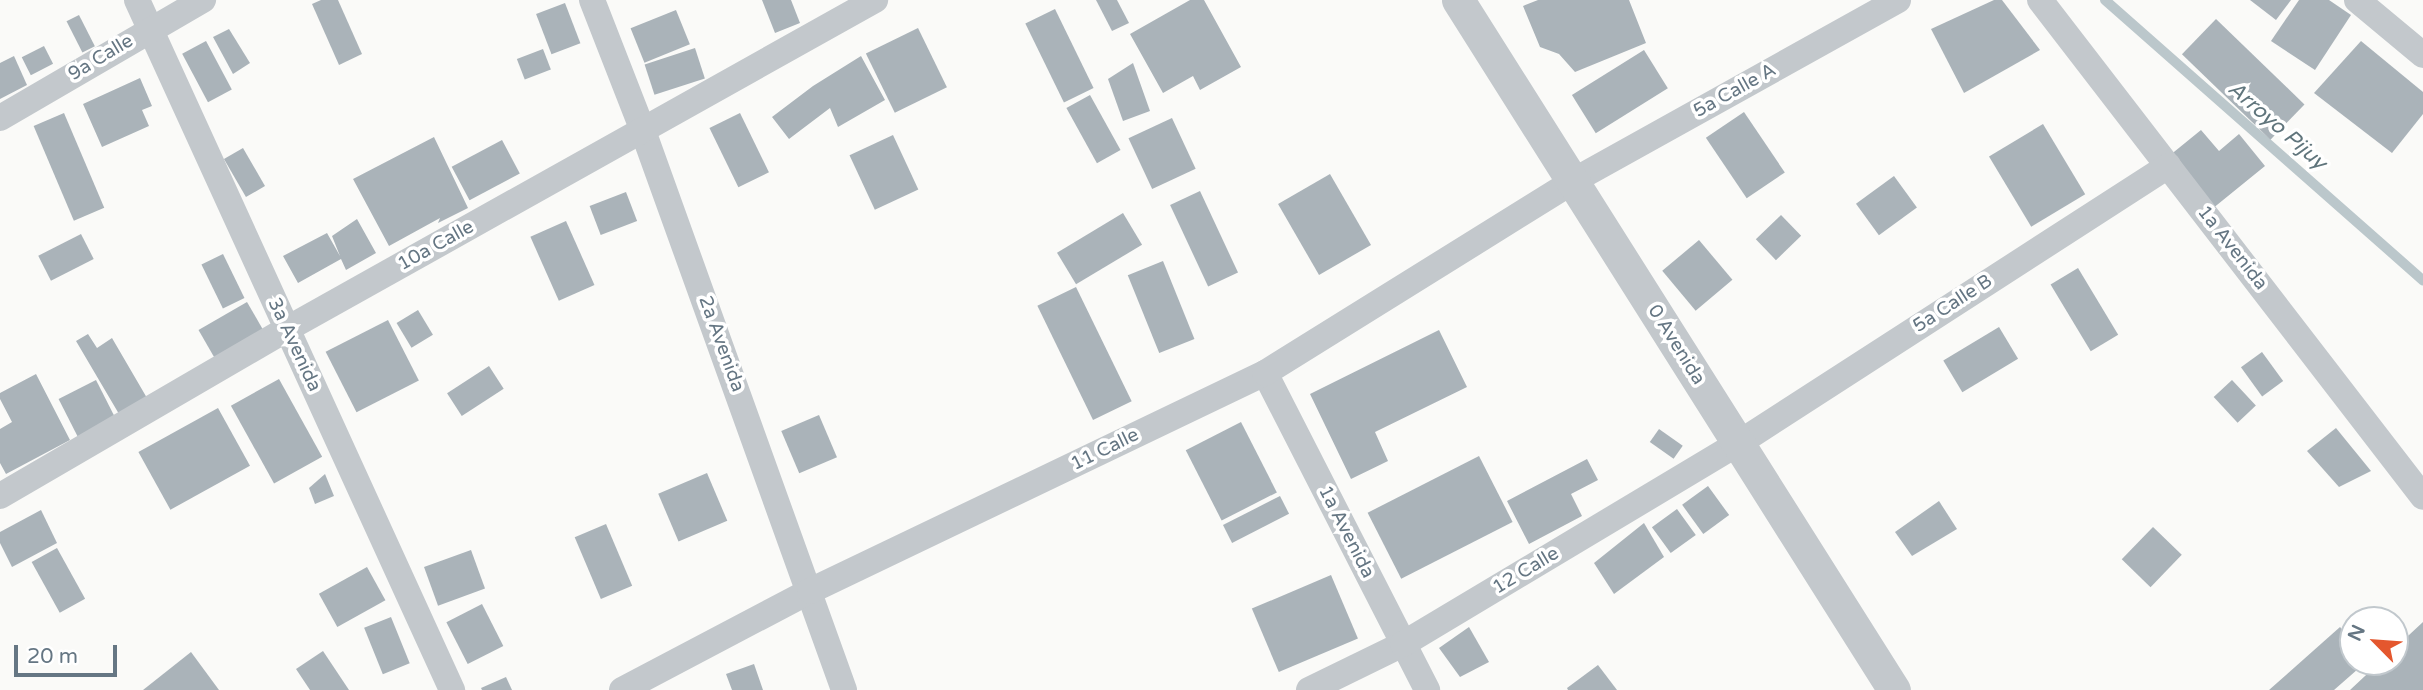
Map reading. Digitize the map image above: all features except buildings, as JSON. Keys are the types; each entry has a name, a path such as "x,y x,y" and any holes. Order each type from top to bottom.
{"street":[{"name":"3a Avenida","path":"137,0 452,690"},
{"name":"9a Calle","path":"0,118 148,29 203,0"},
{"name":"2a Avenida","path":"592,0 643,131 844,690"},
{"name":"10a Calle","path":"0,496 286,329 875,0"},
{"name":"0 Avenida","path":"1458,0 1894,690"},
{"name":"5a Calle A","path":"1573,181 1898,0"},
{"name":"1a Avenida","path":"2040,0 2423,497"},
{"path":"2357,0 2423,55"},
{"name":"5a Calle B","path":"1739,443 2168,166"},
{"name":"11 Calle","path":"622,690 810,591 1265,373 1573,181"},
{"name":"1a Avenida","path":"1265,373 1427,690"},
{"name":"12 Calle","path":"1309,690 1403,644 1739,443"}],"waterway":[{"name":"Arroyo Pijuy","path":"2105,0 2423,280"}]}
